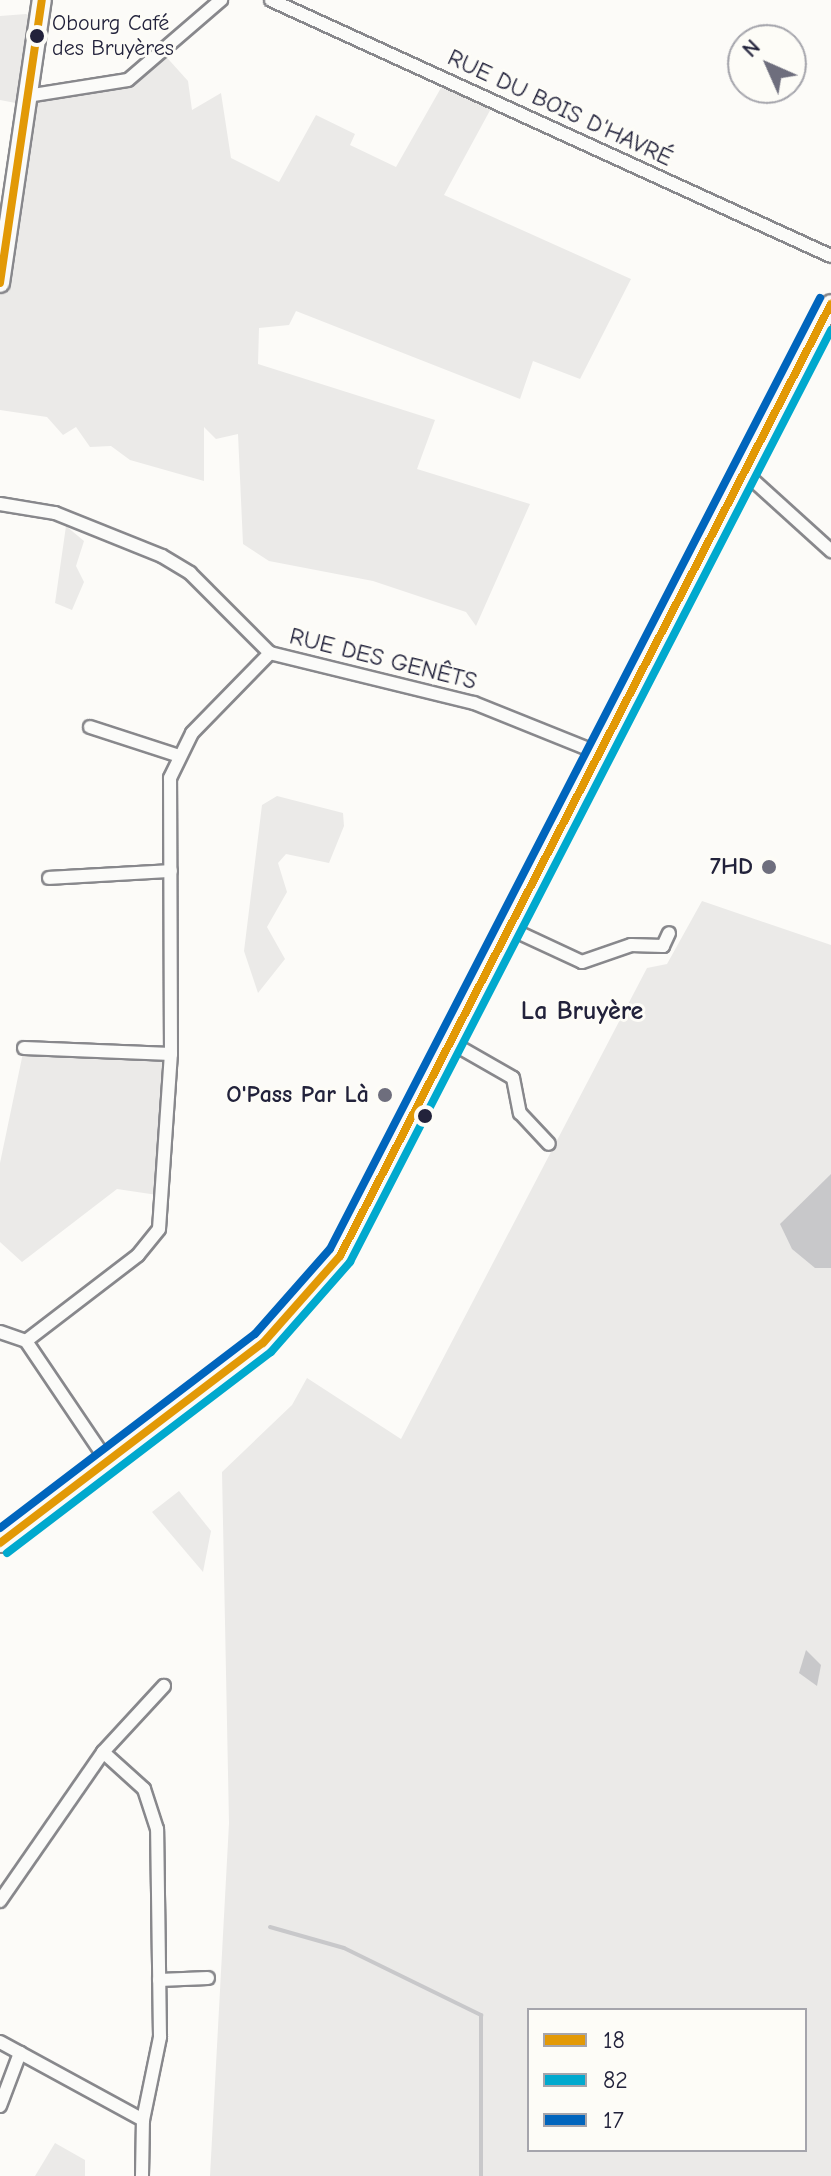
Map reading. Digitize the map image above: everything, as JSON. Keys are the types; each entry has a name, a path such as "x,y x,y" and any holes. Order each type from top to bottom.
{"main road":[{"path":"0,283 42,0"},
{"path":"0,1543 245,1357 307,1300 349,1242 831,304"}],"street":[{"path":"27,96 128,80 221,0"},
{"name":"RUE DU BOIS D'HAVRÉ","path":"271,0 831,256"},
{"path":"744,472 831,551"},
{"name":"RUE DES GENÊTS","path":"0,504 55,513 162,556 190,573 270,653 474,703 601,754"},
{"path":"26,1341 138,1255 159,1229 171,1054 171,871 176,755 270,653"},
{"path":"90,727 176,755"},
{"path":"49,878 171,871"},
{"path":"511,929 582,962 631,945 663,946 669,933"},
{"path":"452,1043 513,1078 520,1113 549,1144"},
{"path":"24,1048 171,1054"},
{"path":"0,1332 26,1341 107,1461"},
{"path":"0,1901 103,1752 164,1686"},
{"path":"103,1752 144,1789 155,1812 160,2037 143,2120 142,2176"},
{"path":"159,1980 208,1978"},
{"path":"0,2042 143,2120"},
{"path":"0,2106 20,2053"}],"shaded area":[{"path":"26,14 35,19 28,96 128,80 161,51 188,81 192,110 221,93 231,158 279,182 316,115 355,134 350,145 396,167 446,79 494,103 444,195 631,279 580,379 533,361 520,399 296,311 289,325 259,328 258,364 435,420 417,469 530,504 476,626 466,612 373,581 269,561 243,544 238,434 216,439 204,427 204,481 130,460 111,446 90,447 76,427 63,435 47,417 0,410 0,283 26,105 0,100 0,16"},
{"path":"66,526 84,541 76,566 84,582 72,610 55,603"},
{"path":"277,796 343,813 344,826 329,863 286,854 278,863 287,892 267,927 285,959 258,993 244,951 262,805"},
{"path":"702,901 831,945 831,2176 210,2176 229,1823 222,1472 292,1405 307,1378 401,1439 647,968 667,964"},
{"path":"24,1048 171,1054 164,1196 117,1189 22,1262 0,1242 0,1163"},
{"path":"831,1174 831,1268 815,1268 792,1249 780,1224"},
{"path":"179,1491 211,1531 203,1572 152,1512"},
{"path":"806,1650 821,1665 817,1686 799,1673"},
{"path":"55,2143 85,2160 85,2176 35,2176"}],"waterway":[{"path":"270,1927 344,1948 481,2015 481,2176"}],"transit line":[{"name":"18","path":"0,283 42,0"},
{"name":"17","path":"0,1528 255,1334 330,1249 820,298"},
{"name":"18","path":"0,1543 263,1343 340,1256 831,304"},
{"name":"82","path":"7,1553 271,1352 350,1262 831,330"}],"place":[{"name":"Obourg Café des Bruyères","path":"37,36"},
{"name":"7HD","path":"769,867"},
{"name":"O'Pass Par Là","path":"385,1095"}],"district":[{"name":"La Bruyère","path":"582,1012"}]}
